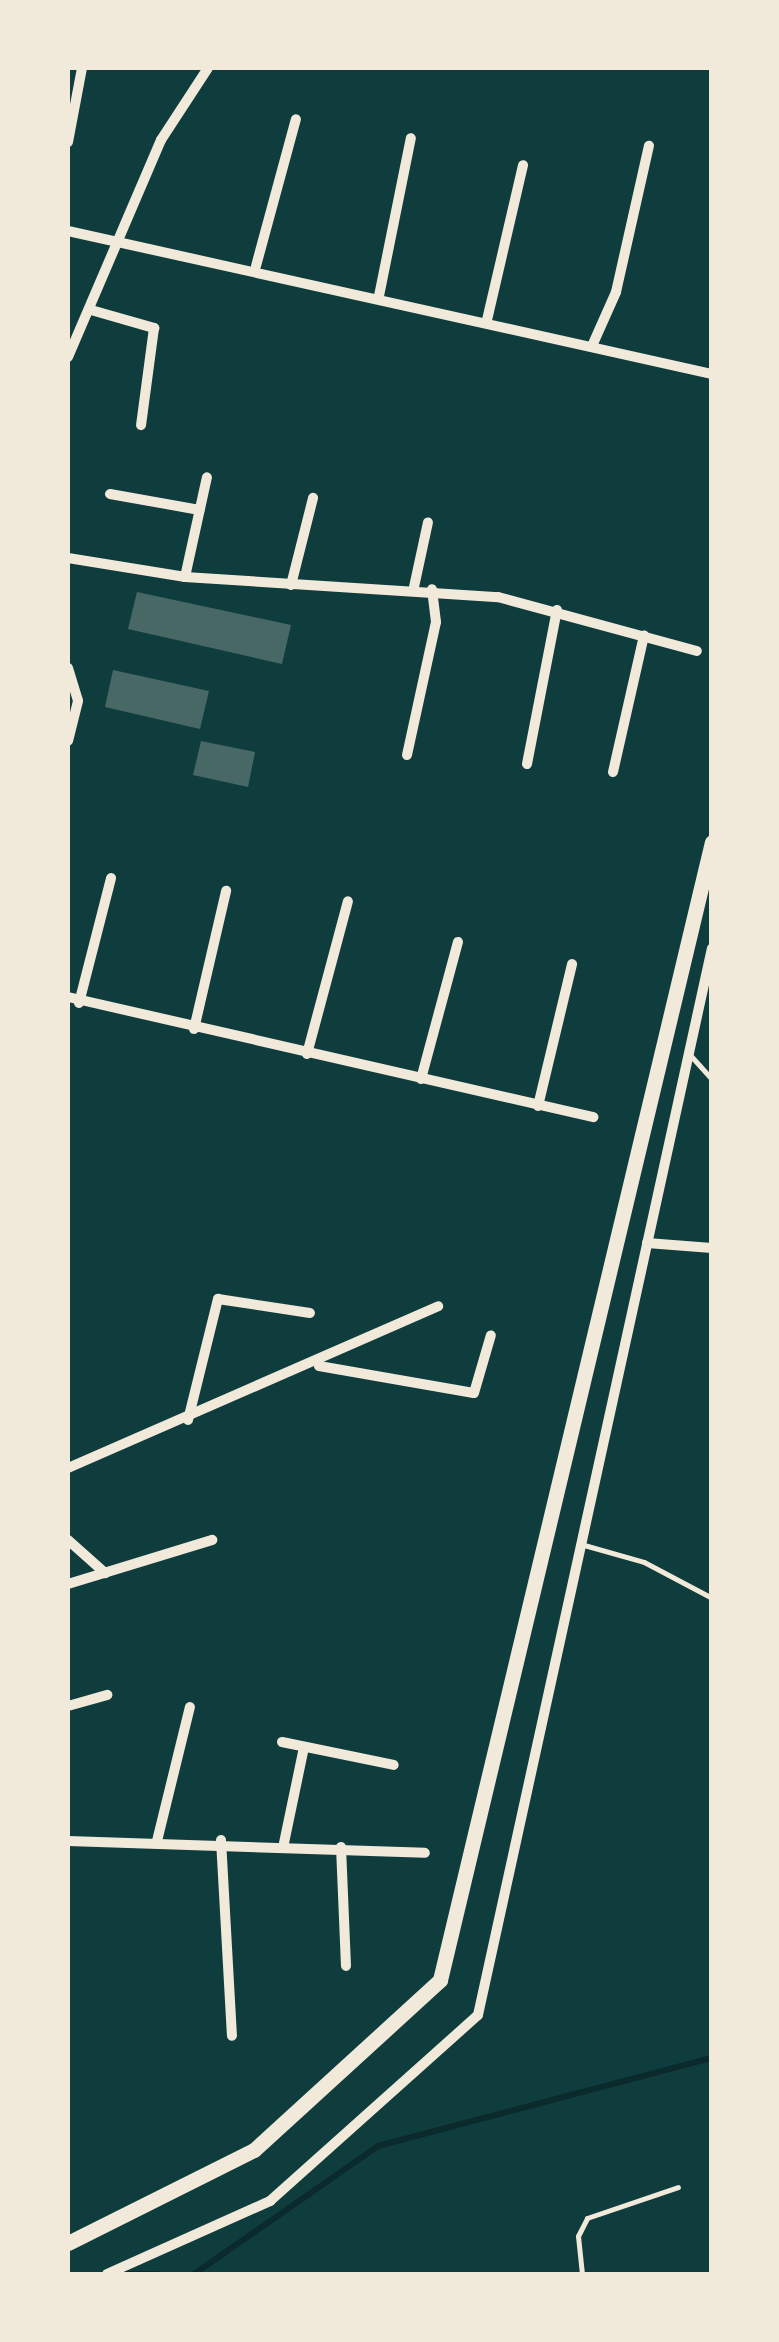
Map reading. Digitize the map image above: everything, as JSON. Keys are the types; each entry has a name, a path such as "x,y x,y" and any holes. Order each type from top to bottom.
{"main road":[{"path":"68,2243 254,2150 440,1980 712,842"}],"street":[{"path":"68,142 82,68"},
{"path":"68,357 162,140 208,68"},
{"path":"256,266 296,119"},
{"path":"379,296 411,138"},
{"path":"592,346 616,292 649,146"},
{"path":"487,320 524,165"},
{"path":"68,231 256,266 712,374"},
{"path":"91,310 154,328 141,426"},
{"path":"184,578 207,476"},
{"path":"110,494 200,510"},
{"path":"291,585 312,498"},
{"path":"414,587 428,522"},
{"path":"68,558 184,578 432,589 557,610 696,651"},
{"path":"408,755 436,622 432,589"},
{"path":"527,764 557,610"},
{"path":"613,772 644,635"},
{"path":"68,668 78,700 68,740"},
{"path":"80,1003 110,878"},
{"path":"194,1029 226,892"},
{"path":"307,1054 348,901"},
{"path":"422,1079 458,942"},
{"path":"107,2274 270,2202 478,2015 712,948"},
{"path":"538,1106 572,964"},
{"path":"68,997 80,1003 594,1117"},
{"path":"648,1243 712,1248"},
{"path":"188,1420 218,1299 310,1314"},
{"path":"68,1468 317,1365 438,1306"},
{"path":"317,1365 474,1393 492,1335"},
{"path":"68,1540 105,1573"},
{"path":"68,1584 212,1540"},
{"path":"68,1706 107,1694"},
{"path":"158,1841 190,1707"},
{"path":"282,1742 394,1765"},
{"path":"284,1843 304,1747"},
{"path":"220,1840 232,2036"},
{"path":"68,1841 220,1840 426,1853"},
{"path":"341,1847 346,1966"}],"lane":[{"path":"688,1054 712,1079"},
{"path":"581,1545 644,1562 712,1598"},
{"path":"582,2274 578,2236 587,2218 678,2187"}],"building":[{"path":"137,592 291,625 282,664 128,629"},
{"path":"113,670 209,691 200,729 105,707"},
{"path":"201,741 255,752 248,787 193,775"}],"waterway":[{"path":"194,2274 378,2146 712,2058"},
{"path":"124,2274 157,2274"}]}
